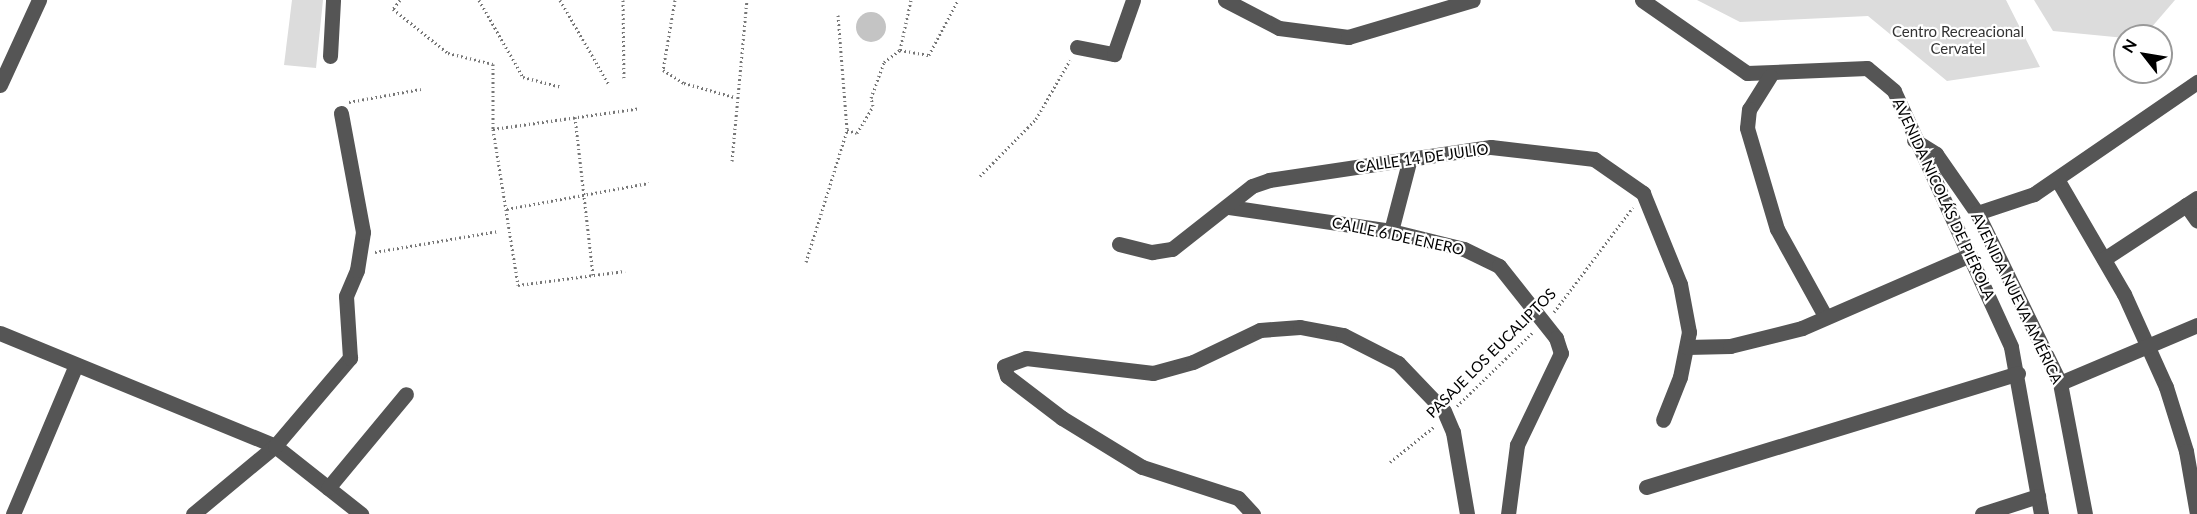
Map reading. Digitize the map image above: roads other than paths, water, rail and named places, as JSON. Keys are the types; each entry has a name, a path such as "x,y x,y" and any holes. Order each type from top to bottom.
{"street":[{"path":"0,85 39,0"},
{"path":"330,56 333,0"},
{"path":"1077,47 1114,54 1133,0"},
{"path":"1225,0 1279,28 1348,37 1473,0"},
{"name":"AVENIDA NICOLÁS DE PIÉROLA","path":"1642,0 1726,62 1770,76 1867,68 1894,91 1914,140 1970,255 2018,372 2041,514"},
{"path":"1770,76 1749,109 1747,128 1777,229 1825,316"},
{"path":"1977,213 2034,194 2197,82"},
{"path":"194,514 275,446 350,358 346,296 361,250 357,182 344,108"},
{"name":"AVENIDA NUEVA AMÉRICA","path":"1914,140 1936,154 1977,213 2060,383 2085,514"},
{"name":"CALLE 14 DE JULIO","path":"1119,244 1166,251 1228,207 1252,186 1269,180 1409,162 1491,147 1550,151 1610,166 1643,193 1680,284 1688,315 1687,347 1663,420"},
{"path":"1391,231 1409,162"},
{"path":"2057,178 2104,259 2149,346 2192,451 2197,514"},
{"path":"2104,259 2192,202 2197,221"},
{"name":"CALLE 6 DE ENERO","path":"1228,207 1391,231 1492,261 1556,338 1561,363 1517,445 1508,514"},
{"path":"1687,347 1738,345 1825,316 1970,255"},
{"path":"2060,383 2197,325"},
{"path":"1253,514 1238,498 1142,467 1062,418 1007,376 1004,366 1026,358 1102,369 1167,370 1249,333 1312,328 1351,337 1386,355 1413,376 1447,417 1467,514"},
{"path":"0,333 275,446 362,514"},
{"path":"13,514 75,365"},
{"path":"1646,487 2018,372"},
{"path":"328,488 406,394"},
{"path":"1982,514 2038,496"}],"park label":[{"name":"Centro Recreacional Cervatel","path":"1958,40"}]}
